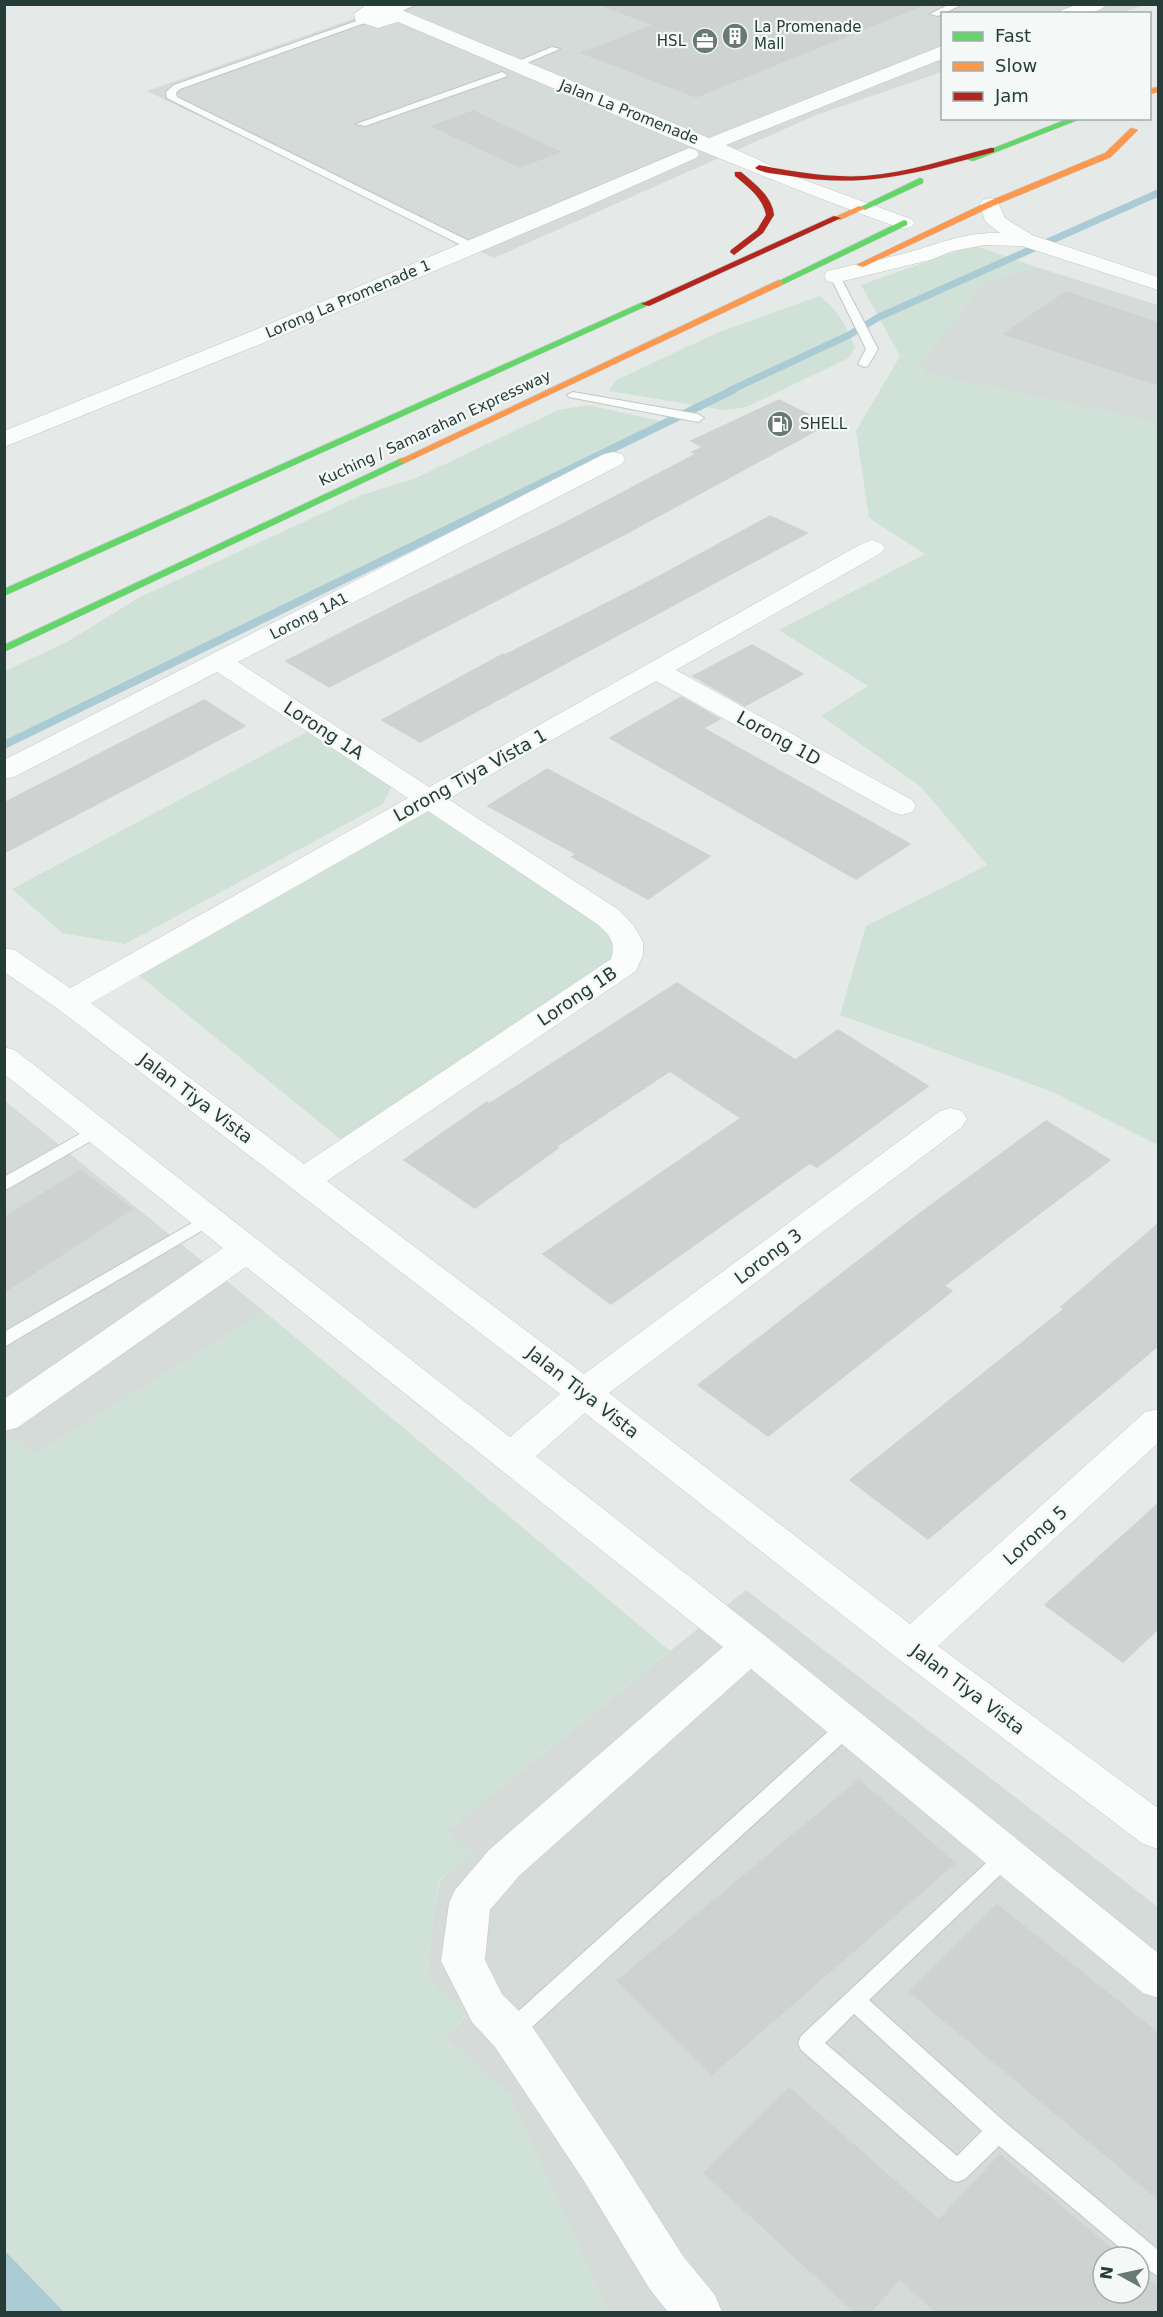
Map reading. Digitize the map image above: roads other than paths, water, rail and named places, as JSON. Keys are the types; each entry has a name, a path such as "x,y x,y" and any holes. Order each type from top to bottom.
{"main road":[{"path":"862,208 991,150 1074,120"},
{"path":"1091,147 1150,124"},
{"path":"829,279 990,204 1108,155 1134,130"},
{"path":"759,168 818,177 860,179 915,171 991,150"},
{"path":"695,283 768,225 771,216 769,206 738,174"},
{"name":"Kuching / Samarahan Expressway","path":"4,593 862,208"},
{"path":"829,279 909,221"},
{"name":"Kuching / Samarahan Expressway","path":"4,649 909,221"},
{"path":"348,487 372,486 399,477 700,336"}],"street":[{"path":"1075,12 1098,4"},
{"name":"Jalan La Promenade","path":"380,12 689,154 879,236"},
{"path":"709,145 941,52"},
{"name":"Jalan La Promenade","path":"508,70 709,145 759,168 862,208 909,221"},
{"name":"Lorong La Promenade 1","path":"4,440 473,247 689,154"},
{"path":"990,204 996,221 1024,240 1158,284"},
{"path":"829,279 922,255 948,245 984,239 1024,240"},
{"name":"Lorong 1A1","path":"4,771 613,459"},
{"name":"Lorong Tiya Vista 1","path":"69,1002 872,548"},
{"name":"Lorong 1A","path":"220,662 428,798"},
{"name":"Lorong 1D","path":"656,670 902,806"},
{"name":"Lorong 1B","path":"304,1180 625,964 630,948 627,935 608,917 428,798"},
{"name":"Jalan Tiya Vista","path":"4,957 69,1002 584,1393 911,1647 1158,1831"},
{"path":"4,1057 849,1725 1158,1979"},
{"name":"Lorong 3","path":"511,1457 584,1393 951,1119"},
{"path":"4,1418 247,1249"},
{"name":"Lorong 5","path":"911,1647 1158,1422"},
{"path":"698,2313 666,2272 600,2166 511,2032 488,2008 463,1961 470,1903 504,1863 750,1646"}],"lane":[{"path":"941,17 935,14 959,4"},
{"path":"380,12 177,87 171,92 172,98 473,247"},
{"path":"361,124 508,70 555,49"},
{"path":"829,279 852,307 872,349 864,364"},
{"path":"573,395 698,418"},
{"path":"4,1185 97,1130"},
{"path":"4,1341 209,1219"},
{"path":"511,2032 849,1725"},
{"path":"998,2131 957,2171 809,2043 1008,1855"},
{"path":"854,2000 998,2131 1158,2265"}],"water":[{"path":"5,2251 64,2312 5,2312"}],"waterway":[{"path":"729,391 849,335 879,317 1158,193"},
{"path":"4,745 733,390"}],"place":[{"name":"La Promenade Mall","path":"735,36"},
{"name":"HSL","path":"705,41"},
{"name":"SHELL","path":"780,424"}]}
